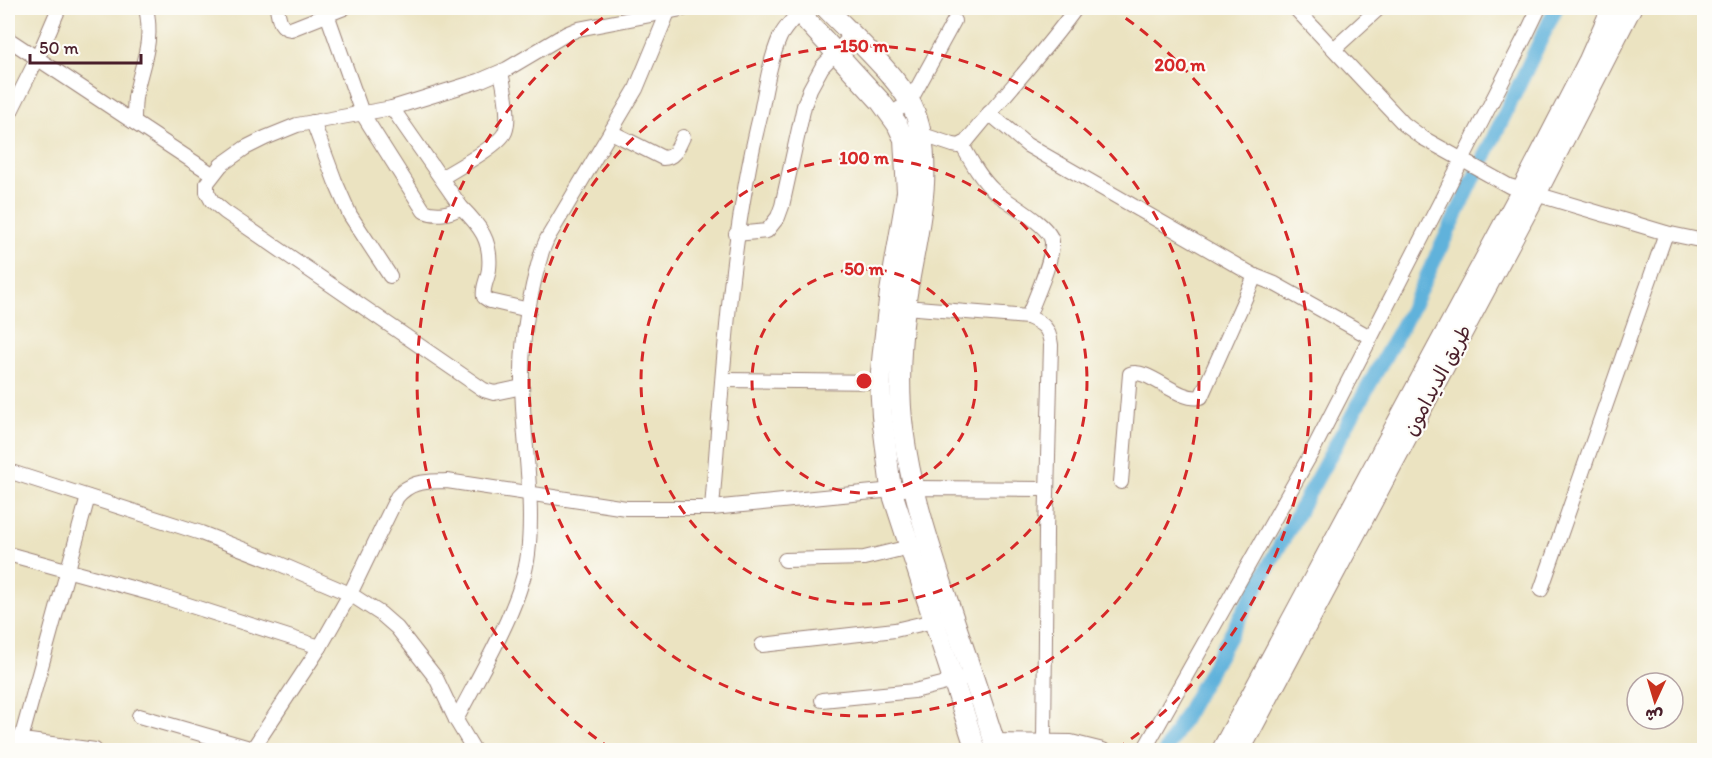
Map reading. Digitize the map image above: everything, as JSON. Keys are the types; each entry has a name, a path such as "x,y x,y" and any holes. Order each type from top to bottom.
{"street":[{"path":"8,117 59,8"},
{"path":"134,122 135,99 147,53 149,23 146,8"},
{"path":"277,8 281,25 291,29 344,8"},
{"path":"522,387 494,393 484,390 225,212 212,201 207,192 207,183 221,165 245,148 297,125 392,108 430,97 501,72 571,31 630,13 668,12 687,8"},
{"path":"826,8 886,72 909,103 921,134 924,164 923,197 905,307 900,360 903,429 920,544"},
{"path":"895,121 921,134 953,145 962,145 1042,54 1076,8"},
{"path":"1298,8 1404,124 1467,164 1522,190 1666,233 1704,241"},
{"path":"1334,50 1379,8"},
{"path":"1144,750 1312,452 1370,337 1467,164 1539,8"},
{"name":"طريق الديدامون","path":"1222,750 1242,727 1589,60 1612,8"},
{"name":"طريق الديدامون","path":"1522,190 1631,8"},
{"path":"712,508 736,234 751,152 775,53 781,36 797,10 895,121 905,148 907,192 890,292 880,382 882,416 891,489 920,544 963,679 976,750"},
{"path":"456,720 512,610 528,554 529,493 522,387 523,345 538,264 547,239 640,82 668,12"},
{"path":"327,14 362,113 424,211 439,214 461,207"},
{"path":"895,121 909,103 954,21"},
{"path":"736,234 767,231 778,217 810,89 822,67 852,35"},
{"path":"8,39 212,174"},
{"path":"441,178 495,145 505,133 505,94 501,72"},
{"path":"392,108 461,207 473,218 486,237 489,270 483,291 484,297 490,301 529,310"},
{"path":"989,113 1027,145 1255,276 1275,284 1370,337"},
{"path":"313,122 350,215 390,276"},
{"path":"611,132 663,158 675,154 683,137"},
{"path":"962,145 978,173 992,189 1026,214 1052,238 1051,255 1028,317"},
{"path":"1541,590 1666,233"},
{"path":"1121,482 1130,374 1138,373 1187,396 1201,397 1255,276"},
{"path":"905,307 1028,317 1043,323 1049,331 1051,345 1044,740"},
{"path":"723,380 880,382"},
{"path":"8,471 201,533 350,594 381,614 397,628 436,678 456,720 474,750"},
{"path":"139,716 252,750 320,647 350,594 397,497 406,486 447,481 626,508 712,508 913,488 1047,489"},
{"path":"88,497 14,738 96,750"},
{"path":"785,560 864,558 920,544"},
{"path":"8,554 176,601 320,647"},
{"path":"762,645 888,631 944,618"},
{"path":"963,679 995,746 1044,740 1071,742 1103,750"},
{"path":"822,700 914,691 963,679"},
{"name":"طريق الديدامون","path":"1240,750 1242,727"}],"waterway":[{"path":"1166,750 1408,315 1556,8"}]}
